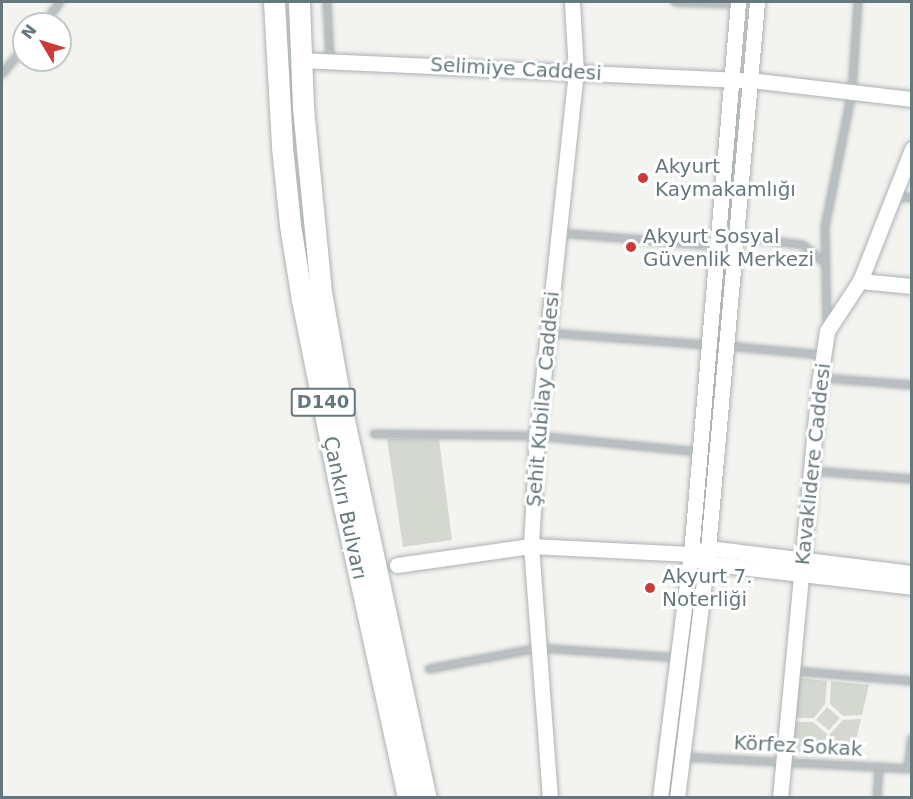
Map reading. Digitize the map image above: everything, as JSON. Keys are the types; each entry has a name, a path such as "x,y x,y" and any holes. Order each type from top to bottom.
{"highway":[{"name":"Çankırı Bulvarı","path":"274,2 282,147 290,225 340,488 408,798"},
{"name":"Çankırı Bulvarı","path":"299,2 312,211 330,348 426,798"}],"street":[{"path":"327,2 330,61"},
{"name":"Şehit Kubilay Caddesi","path":"550,798 531,546 537,436 576,72 572,2"},
{"path":"660,798 690,555 738,3 675,2"},
{"path":"678,798 707,556 734,236 757,2"},
{"path":"827,331 825,227 852,92 858,2"},
{"name":"Selimiye Caddesi","path":"301,60 730,78 912,99"},
{"path":"2,74 12,62"},
{"name":"Kavaklıdere Caddesi","path":"780,798 820,378 827,331 860,281 912,149"},
{"path":"893,197 912,198"},
{"path":"558,233 717,246"},
{"path":"734,236 803,245 827,265"},
{"path":"860,281 912,286"},
{"path":"548,333 709,345"},
{"path":"725,346 824,355"},
{"path":"820,378 912,385"},
{"path":"374,434 537,436 699,452"},
{"path":"812,471 912,478"},
{"path":"397,565 531,546 707,556 803,568 912,587"},
{"path":"803,568 912,573"},
{"path":"429,669 539,648 678,658"},
{"path":"792,670 912,681"},
{"path":"910,769 912,738"},
{"name":"Körfez Sokak","path":"682,757 783,760 910,769"},
{"path":"877,798 879,767"}],"shaded area":[{"path":"737,102 740,103 699,538"},
{"path":"387,439 439,439 452,540 403,547"},
{"path":"799,678 827,681 825,704 814,718 795,718"},
{"path":"831,681 869,685 862,715 843,716 830,704"},
{"path":"827,707 840,718 829,730 816,720"},
{"path":"861,719 852,757 825,754 830,734 843,720"},
{"path":"794,722 813,722 827,734 821,754 791,751"}],"place":[{"name":"Akyurt Kaymakamlığı","path":"643,178"},
{"name":"Akyurt Sosyal Güvenlik Merkezi","path":"631,247"},
{"name":"Akyurt 7. Noterliği","path":"650,588"}]}
